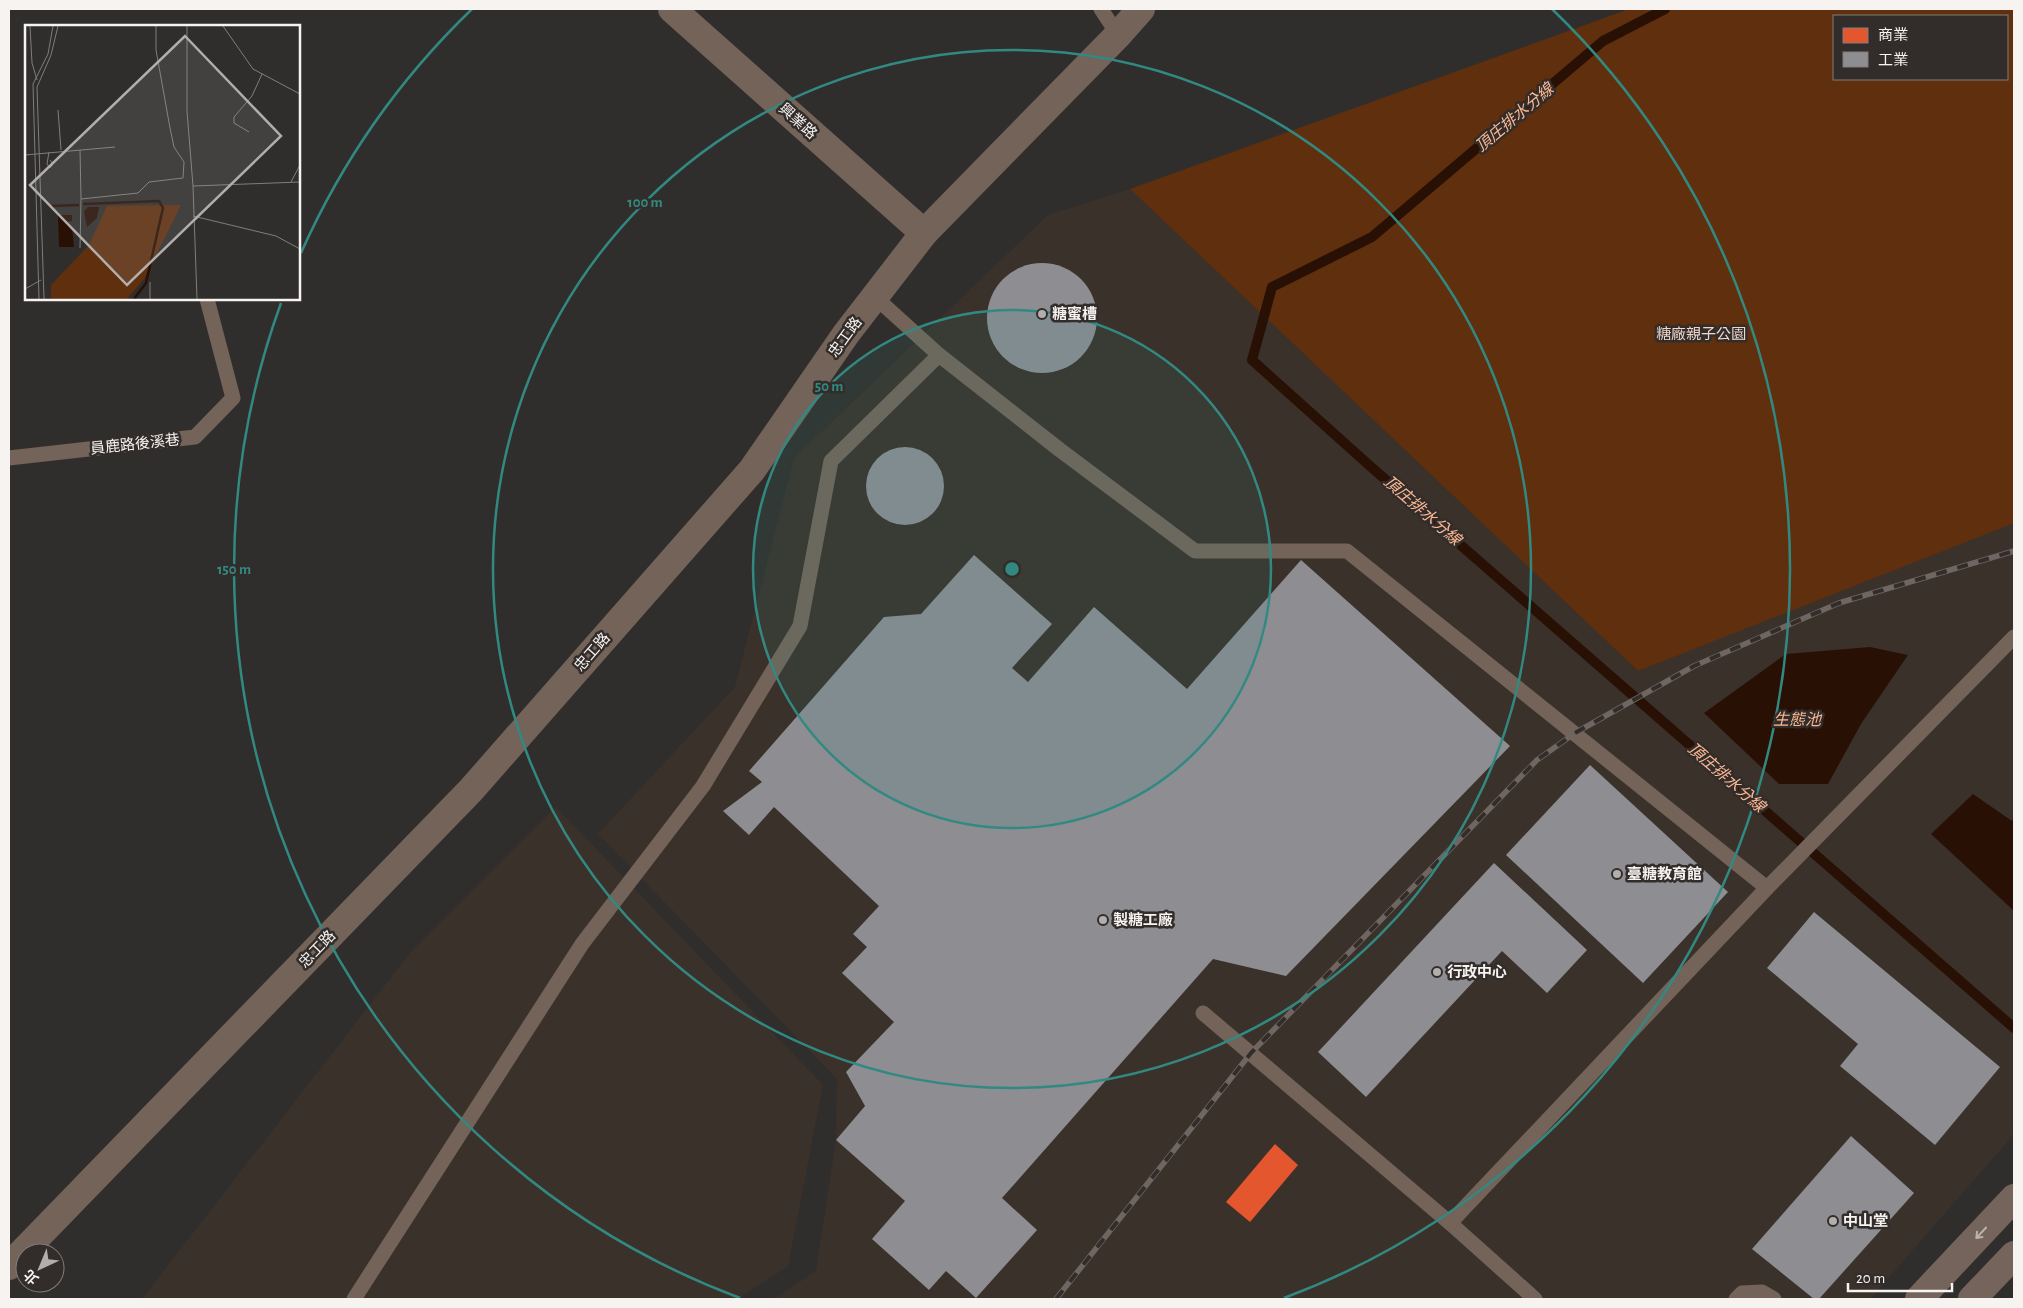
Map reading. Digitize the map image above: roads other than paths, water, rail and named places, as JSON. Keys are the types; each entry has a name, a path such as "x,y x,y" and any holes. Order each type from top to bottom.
{"main road":[{"path":"1919,1299 2014,1198"},
{"path":"1972,1299 2014,1255"}],"street":[{"name":"興業路","path":"672,9 924,233"},
{"name":"忠工路","path":"9,1266 471,790 752,470 846,334 924,233 1118,35 1141,9"}],"lane":[{"path":"1101,9 1118,35"},
{"path":"875,297 939,355 1060,450 1195,551 1347,551 1767,888"},
{"name":"員鹿路後溪巷","path":"9,458 195,437 233,398 207,300"},
{"path":"354,1299 582,944 703,786 800,626 831,462 939,355"},
{"path":"1450,1223 1767,888 2014,637"},
{"path":"1203,1013 1450,1223 1535,1299"},
{"path":"1736,1299 1742,1293 1762,1292 1774,1299"}],"water":[{"name":"生態池","path":"1870,647 1908,655 1861,724 1828,784 1779,784 1704,713 1786,654"},
{"path":"1973,794 2012,821 2014,815 2014,911 1931,834"}],"waterway":[{"name":"頂庄排水分線","path":"1665,9 1603,41 1372,237 1272,287 1252,360 1370,466 2014,1028"}],"railway":[{"path":"1056,1299 1251,1053 1537,760 1575,733 1694,666 1839,603 2014,551"}],"place":[{"name":"糖蜜槽","path":"1042,314"},
{"name":"臺糖教育館","path":"1617,874"},
{"name":"製糖工廠","path":"1103,920"},
{"name":"行政中心","path":"1437,972"},
{"name":"中山堂","path":"1833,1221"}],"park label":[{"name":"糖廠親子公園","path":"1701,334"}]}
